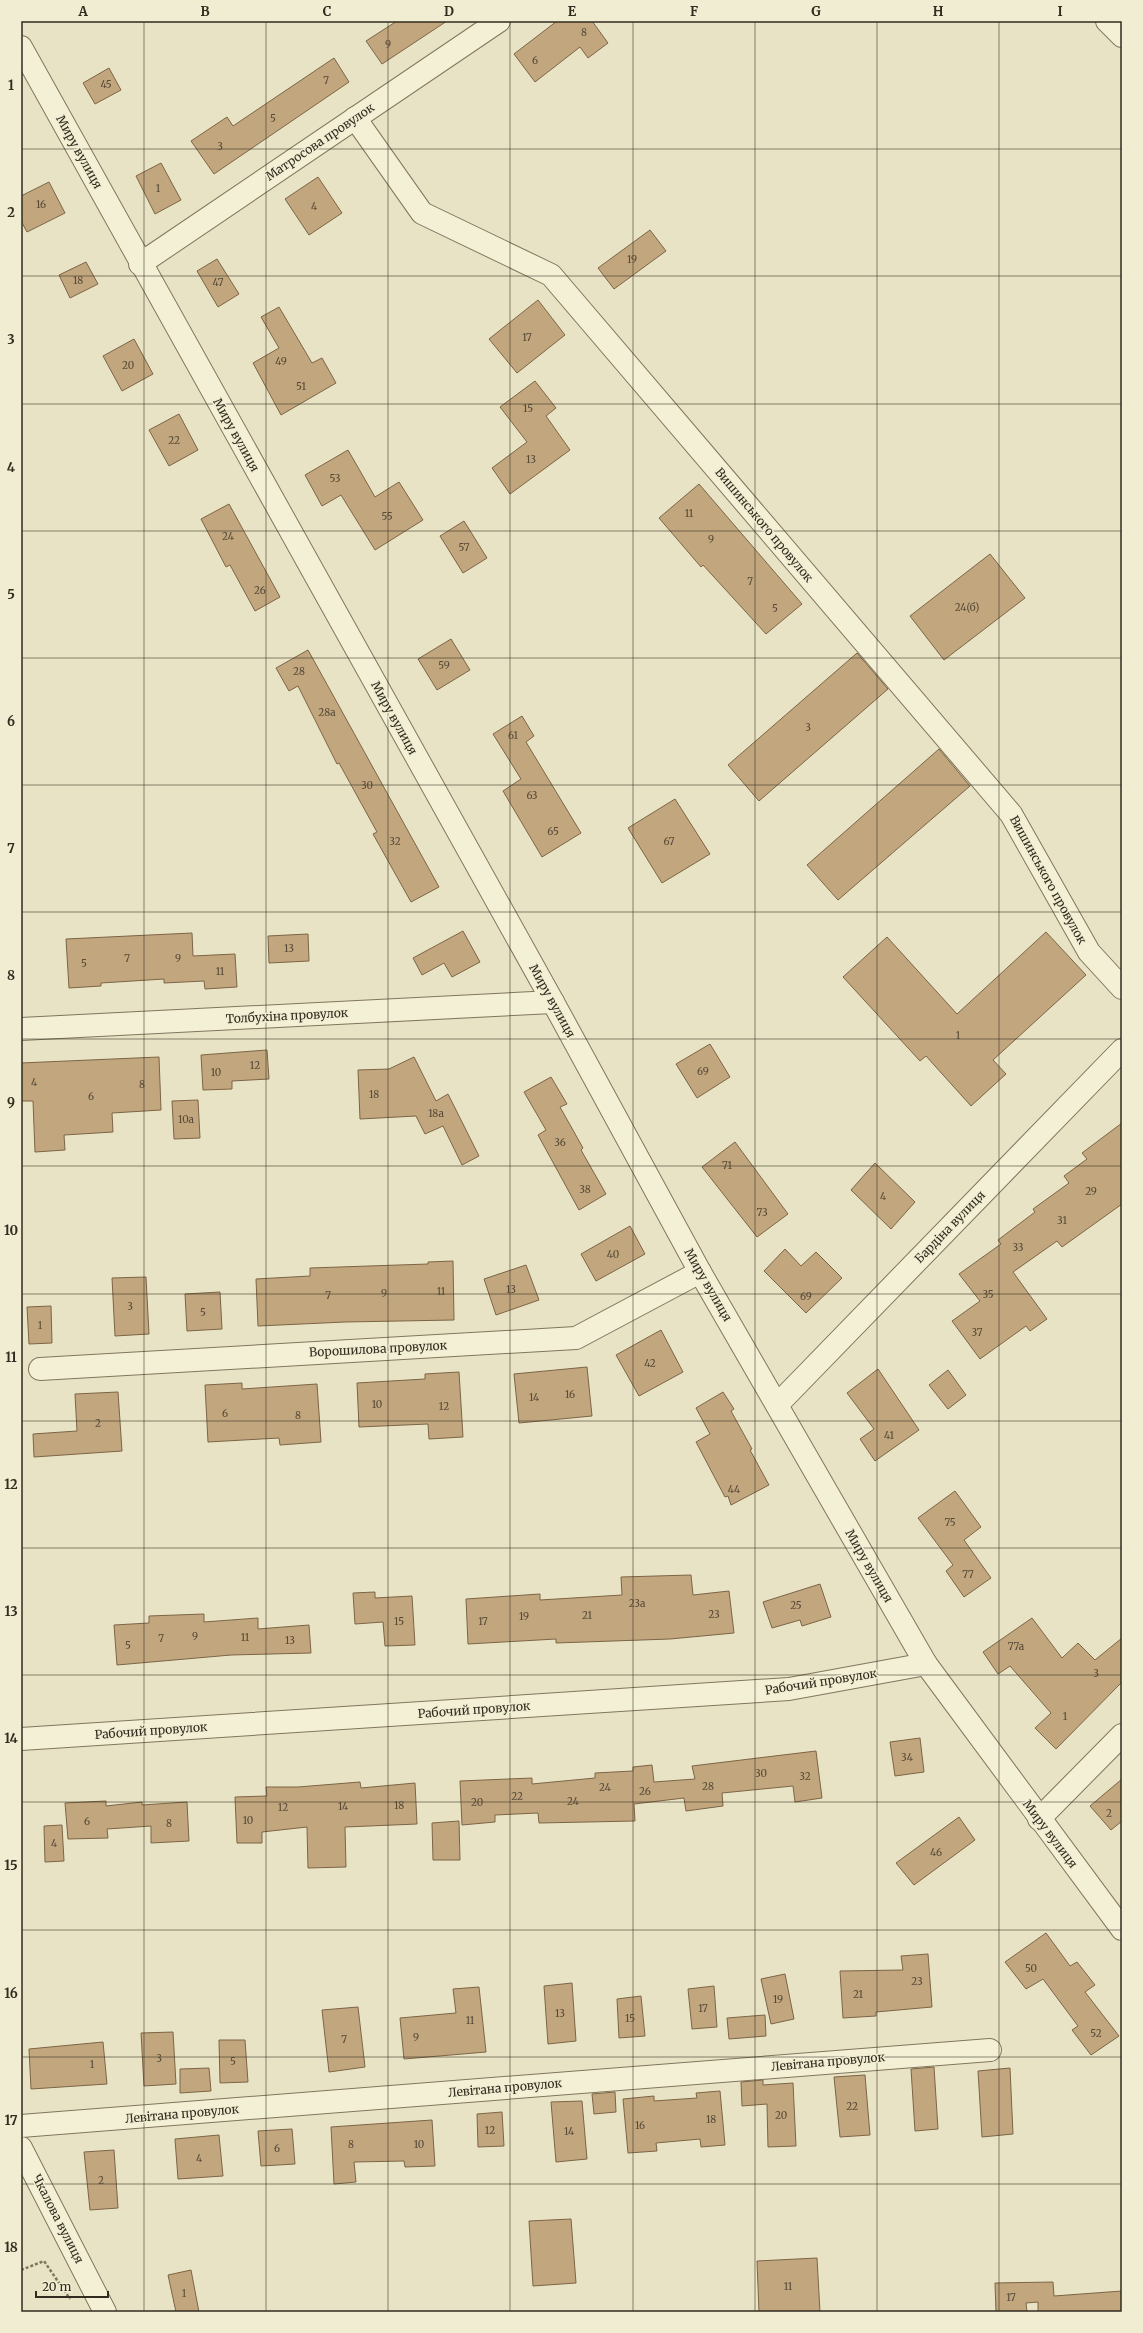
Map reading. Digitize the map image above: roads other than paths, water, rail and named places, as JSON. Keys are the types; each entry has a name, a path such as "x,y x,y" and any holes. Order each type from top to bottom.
{"street":[{"name":"Матросова провулок","path":"140,264 500,21"},
{"path":"1107,21 1122,36"},
{"name":"Миру вулиця","path":"21,47 140,264 553,1002 700,1272 926,1664 1039,1819 1122,1929"},
{"name":"Вишинського провулок","path":"355,118 422,213 551,275 1011,814 1089,952 1122,988"},
{"name":"Толбухіна провулок","path":"21,1029 553,1002"},
{"name":"Бардіна вулиця","path":"777,1405 1122,1050"},
{"name":"Ворошилова провулок","path":"40,1369 576,1338 700,1272"},
{"name":"Рабочий провулок","path":"21,1739 789,1689 926,1664"},
{"path":"1039,1819 1122,1735"},
{"name":"Левітана провулок","path":"21,2126 990,2050"},
{"name":"Чкалова вулиця","path":"21,2148 105,2312"}]}
